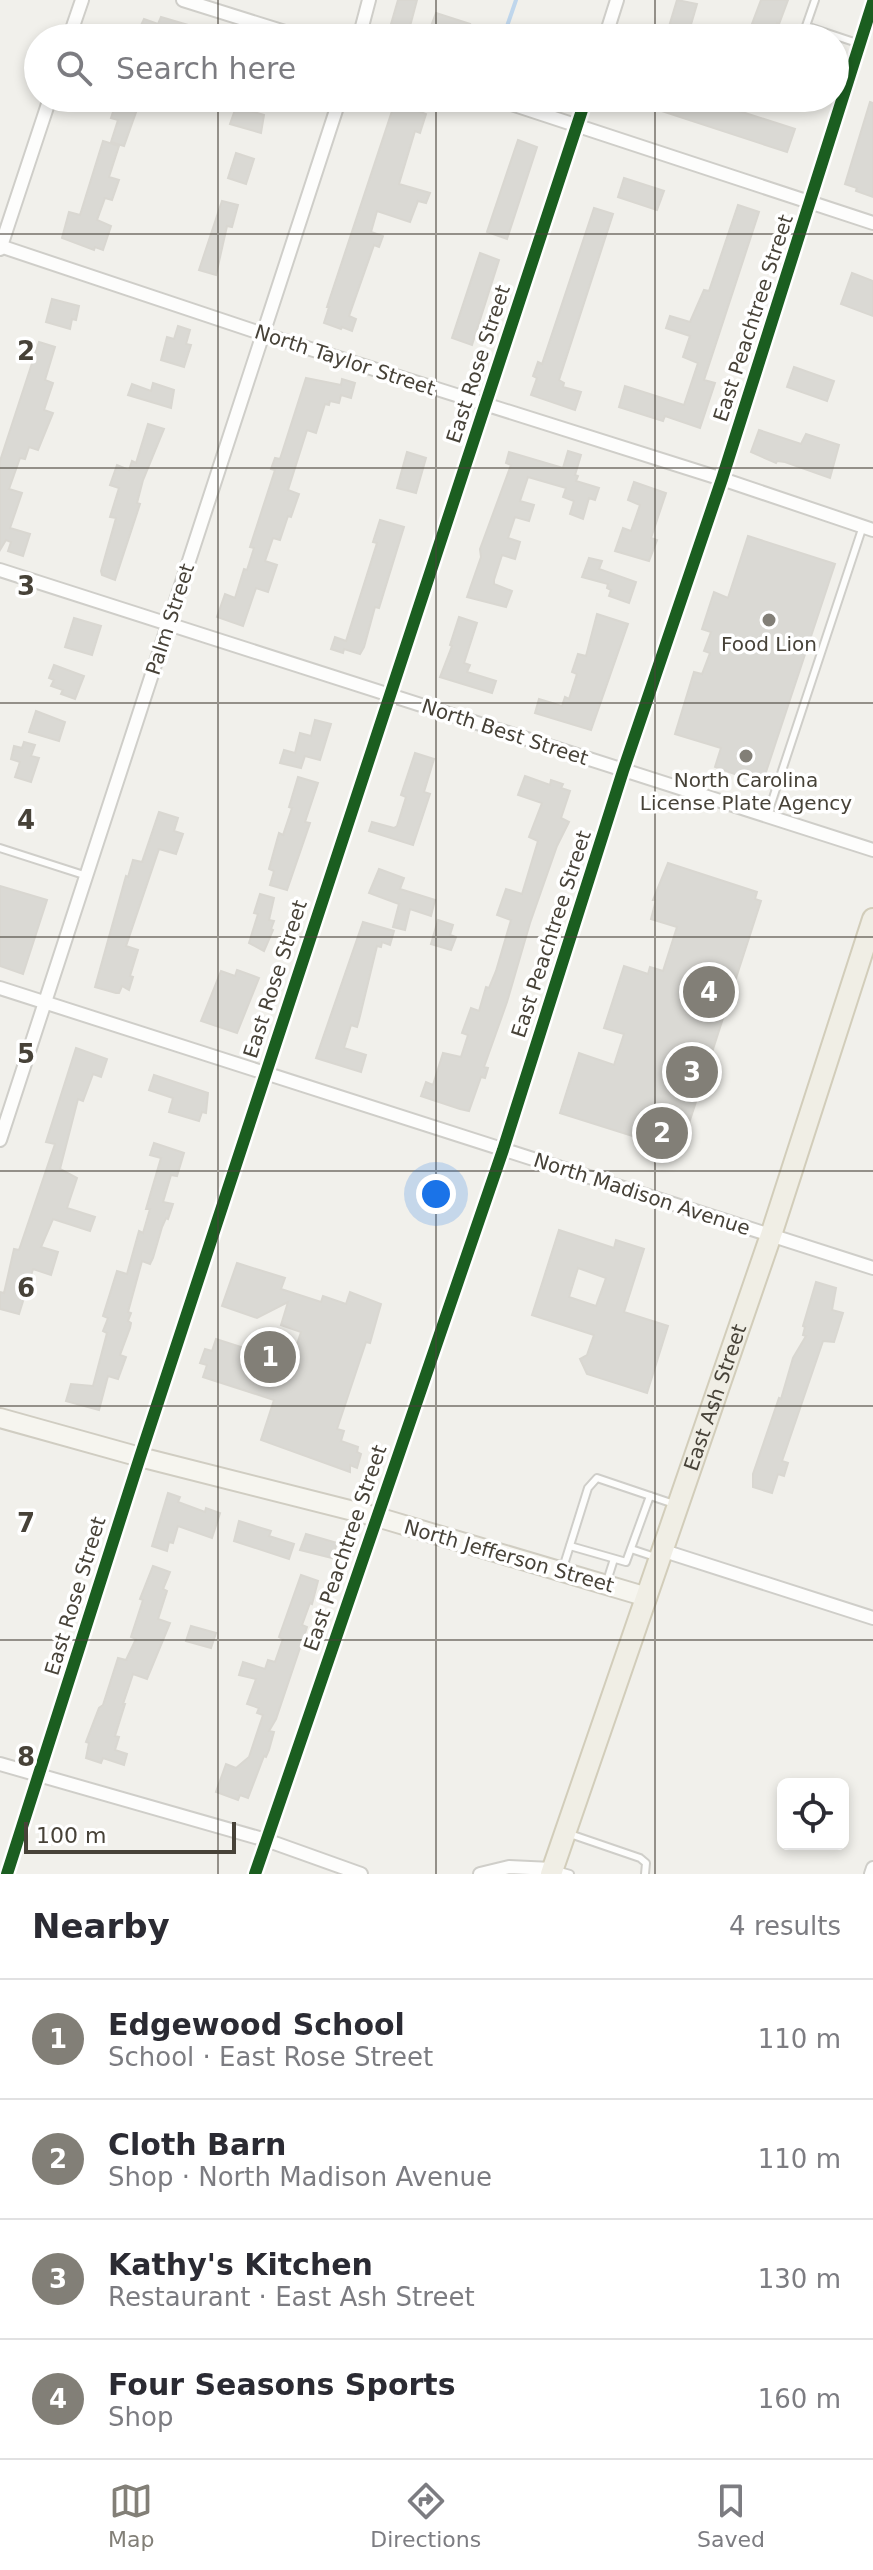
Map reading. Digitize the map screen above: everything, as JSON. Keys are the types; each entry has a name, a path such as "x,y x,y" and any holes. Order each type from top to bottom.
{"main road":[{"name":"East Ash Street","path":"558,1872 565,1832 771,1235 873,919"}],"street":[{"path":"74,24 82,0"},
{"path":"183,0 259,24"},
{"path":"363,24 369,0"},
{"path":"609,24 617,0"},
{"name":"East Peachtree Street","path":"849,79 873,2"},
{"path":"0,247 45,112"},
{"name":"Palm Street","path":"0,1140 335,112"},
{"path":"537,112 873,223"},
{"name":"East Rose Street","path":"7,1874 140,1457 581,112"},
{"name":"East Peachtree Street","path":"255,1874 503,1150 623,771 722,479 839,112"},
{"name":"North Taylor Street","path":"0,247 868,528"},
{"name":"North Best Street","path":"0,570 873,850"},
{"name":"North Madison Avenue","path":"0,988 873,1268"},
{"name":"North Jefferson Street","path":"0,1418 377,1517 647,1597"},
{"path":"660,1554 873,1618"},
{"path":"0,1764 41,1773 266,1840 361,1874"},
{"path":"480,1874 509,1867 558,1872"},
{"path":"871,1874 873,1868"}],"lane":[{"path":"807,24 815,0"},
{"path":"849,40 860,44"},
{"path":"767,817 868,528"},
{"path":"0,848 87,876"},
{"path":"561,1571 588,1488 597,1478 677,1505"},
{"path":"570,1546 626,1562 650,1496"},
{"path":"631,1549 660,1554"},
{"path":"606,1584 614,1559"},
{"path":"565,1832 640,1858 646,1863 645,1874"}],"building":[{"path":"398,0 417,0 411,24 391,24"},
{"path":"677,0 697,4 691,24 670,24"},
{"path":"761,0 788,0 779,24 752,24"},
{"path":"436,13 470,24 432,24"},
{"path":"161,17 185,24 158,24"},
{"path":"144,19 158,24 142,24"},
{"path":"870,102 873,103 873,197 845,184"},
{"path":"113,112 136,112 124,146 111,142 118,120 111,118"},
{"path":"234,112 264,115 261,133 230,124"},
{"path":"392,112 426,114 420,133 415,131 399,184 430,193 426,203 418,201 410,222 377,211 371,232 383,236 379,247 374,245 349,316 356,319 352,331 324,323"},
{"path":"665,112 742,112 795,129 787,152"},
{"path":"518,140 537,147 507,239 487,232"},
{"path":"103,141 119,146 109,177 119,180 112,200 105,198 97,220 111,226 103,250 95,247 94,250 62,238 69,212 80,215"},
{"path":"236,153 254,159 246,184 228,178"},
{"path":"624,178 664,191 657,210 618,197"},
{"path":"222,201 238,205 232,227 227,226 216,275 199,270"},
{"path":"738,205 759,212 704,380 715,383 700,428 665,416 663,421 619,407 625,386 684,405 698,363 683,357 690,336 666,328 670,316 690,322 704,290 709,291"},
{"path":"594,208 613,214 559,380 564,383 563,387 581,392 575,410 531,395 537,378 533,376 538,362 542,364"},
{"path":"480,253 499,260 472,345 452,338"},
{"path":"852,273 873,281 873,316 841,304"},
{"path":"52,299 79,306 70,329 46,322"},
{"path":"178,326 190,330 186,344 191,345 184,367 161,360 167,337 174,339"},
{"path":"39,342 55,347 45,380 53,383 44,410 53,413 38,450 29,447 25,459 20,458 9,489 22,493 10,528 30,534 23,556 8,551 11,542 6,540 0,550 0,461"},
{"path":"794,367 834,381 827,401 787,387"},
{"path":"306,378 341,385 342,379 355,383 351,398 341,395 339,403 330,401 329,405 325,404 316,433 307,430 288,490 299,494 280,540 273,538 265,561 277,565 268,592 256,588 243,626 217,617 225,594 235,598 244,569 247,570 254,548 250,547 275,470 271,469 275,458 280,459"},
{"path":"153,383 174,390 171,408 128,395 132,384 151,391"},
{"path":"148,424 164,429 143,480 137,503 140,504 115,580 102,575 101,571 116,518 110,517 119,488 110,485 117,465 129,470 132,461 136,463"},
{"path":"759,430 801,444 806,434 839,445 830,478 785,462 776,463 751,452"},
{"path":"568,451 581,455 576,481 599,488 595,500 589,498 583,519 570,514 574,501 563,497 566,488 528,477 520,501 534,505 529,521 515,517 508,538 520,542 515,559 502,555 494,580 494,584 512,591 506,607 467,597 481,557 480,549 511,465 506,463 509,452 563,468"},
{"path":"407,452 426,458 416,493 397,488"},
{"path":"634,482 666,493 651,538 657,540 649,561 615,551 623,528 631,531 640,505 628,500"},
{"path":"380,520 404,527 364,647 360,654 344,649 343,653 331,649 335,637 346,641 377,543 373,542"},
{"path":"748,536 835,564 762,784 715,767 721,748 675,734 694,672 702,674 710,653 704,651 711,632 702,629 714,592 728,598"},
{"path":"589,558 602,561 599,569 636,582 629,603 609,596 611,590 607,588 608,584 582,577"},
{"path":"597,614 628,624 591,730 535,713 539,699 562,706 565,697 569,699 577,674 572,672 578,654 586,656"},
{"path":"459,617 477,623 464,663 470,665 467,672 496,681 492,693 440,677"},
{"path":"74,618 101,626 92,655 65,647"},
{"path":"54,665 84,676 75,699 51,686 54,680 49,678"},
{"path":"36,711 65,722 59,741 29,732"},
{"path":"315,720 331,724 320,760 305,756 301,768 280,763 284,750 295,753 300,733 311,736"},
{"path":"24,742 35,745 31,756 39,758 31,782 15,777 20,762 11,759 14,746 22,748"},
{"path":"415,753 434,759 424,792 430,794 413,845 369,831 372,822 394,828 397,826 406,797 401,795"},
{"path":"525,776 550,785 551,780 563,784 561,788 570,791 561,818 569,822 557,846 530,923 484,1067 488,1068 485,1078 481,1077 469,1111 421,1096 426,1082 433,1085 443,1053 461,1057 468,1035 462,1033 471,1008 479,1011 486,987 489,988 496,971 511,920 497,915 506,889 522,894 538,841 529,837 542,803 518,795"},
{"path":"298,777 318,783 305,822 310,823 287,890 270,885 274,871 269,869 279,833 283,835 292,808 289,807"},
{"path":"159,812 178,818 174,831 183,834 176,854 159,849 126,946 138,950 129,990 122,986 116,993 95,987 126,876 133,860 142,862"},
{"path":"668,863 757,892 755,899 761,901 680,1151 560,1113 579,1053 614,1065 624,1034 604,1028 624,966 648,974 650,967 663,971 677,927 651,919 656,900 653,900"},
{"path":"379,869 404,878 400,889 435,900 431,916 410,909 405,930 393,927 399,904 369,893"},
{"path":"0,886 47,900 23,974 0,966"},
{"path":"260,894 274,898 269,920 274,921 273,930 264,951 249,943 258,914 254,913"},
{"path":"438,920 453,925 450,935 456,937 451,950 431,944"},
{"path":"363,922 394,931 390,945 382,942 381,947 377,946 357,1027 351,1025 344,1048 366,1055 361,1072 316,1058"},
{"path":"237,970 259,978 237,1033 201,1021 221,971 235,976"},
{"path":"76,1048 107,1059 101,1077 93,1074 83,1101 78,1099 60,1169 77,1178 67,1208 95,1217 90,1231 53,1219 41,1247 58,1252 51,1275 33,1269 19,1314 0,1309 0,1292 4,1293 14,1249 19,1250 55,1144 46,1142"},
{"path":"154,1075 208,1093 206,1113 202,1112 199,1121 169,1112 173,1098 149,1090"},
{"path":"154,1143 184,1153 177,1176 171,1175 163,1202 173,1204 153,1258 150,1264 142,1261 128,1312 131,1313 128,1321 130,1328 120,1355 126,1357 118,1379 108,1376 99,1410 66,1401 71,1384 93,1386 107,1333 103,1331 108,1318 103,1316 117,1271 127,1274 139,1231 143,1233 150,1209 146,1209 161,1158 150,1155"},
{"path":"559,1230 614,1248 616,1240 644,1249 624,1312 668,1326 647,1393 587,1374 580,1359 587,1355 594,1335 532,1315","holes":["578,1268 606,1278 596,1306 569,1297"]},
{"path":"237,1263 285,1278 281,1289 321,1302 323,1296 346,1304 350,1292 381,1304 370,1343 366,1342 337,1429 344,1431 341,1441 358,1447 357,1452 361,1454 357,1468 350,1465 350,1472 261,1440 274,1400 203,1377 207,1365 200,1363 205,1349 212,1351 216,1339 291,1363 301,1332 281,1325 288,1302 257,1318 222,1306"},
{"path":"816,1282 836,1288 832,1310 843,1313 834,1342 823,1341 782,1461 788,1463 784,1476 778,1474 772,1493 753,1487 753,1474 793,1358 806,1336 803,1335 803,1326"},
{"path":"168,1493 180,1497 178,1502 205,1512 206,1508 220,1513 212,1538 178,1526 167,1551 152,1546"},
{"path":"239,1521 271,1531 269,1536 294,1544 289,1559 234,1541"},
{"path":"306,1534 337,1543 332,1558 300,1550"},
{"path":"153,1566 170,1572 163,1589 167,1591 158,1619 170,1623 147,1679 133,1674 123,1704 115,1750 127,1754 124,1765 103,1758 101,1763 86,1758 89,1743 86,1742 103,1705 118,1658 126,1660 136,1639 131,1637 143,1600 140,1599"},
{"path":"301,1575 318,1581 302,1625 307,1627 276,1719 269,1731 274,1732 269,1750 248,1798 240,1795 238,1800 216,1792 226,1764 236,1768 249,1757 263,1715 257,1713 259,1708 247,1704 256,1679 239,1675 243,1662 265,1669 268,1660 275,1662 283,1639 279,1637"},
{"path":"191,1626 216,1633 211,1648 186,1641"}],"waterway":[{"path":"508,24 516,0"}],"cycle path":[{"path":"849,78 873,2"},
{"path":"7,1874 140,1457 581,112"},
{"path":"255,1874 503,1150 838,112"}],"place":[{"name":"Food Lion","path":"769,620"},
{"name":"North Carolina License Plate Agency","path":"746,756"},
{"name":"Four Seasons Sports","path":"709,992"},
{"name":"Kathy's Kitchen","path":"692,1072"},
{"name":"Cloth Barn","path":"662,1133"},
{"name":"Edgewood School","path":"270,1357"}]}
